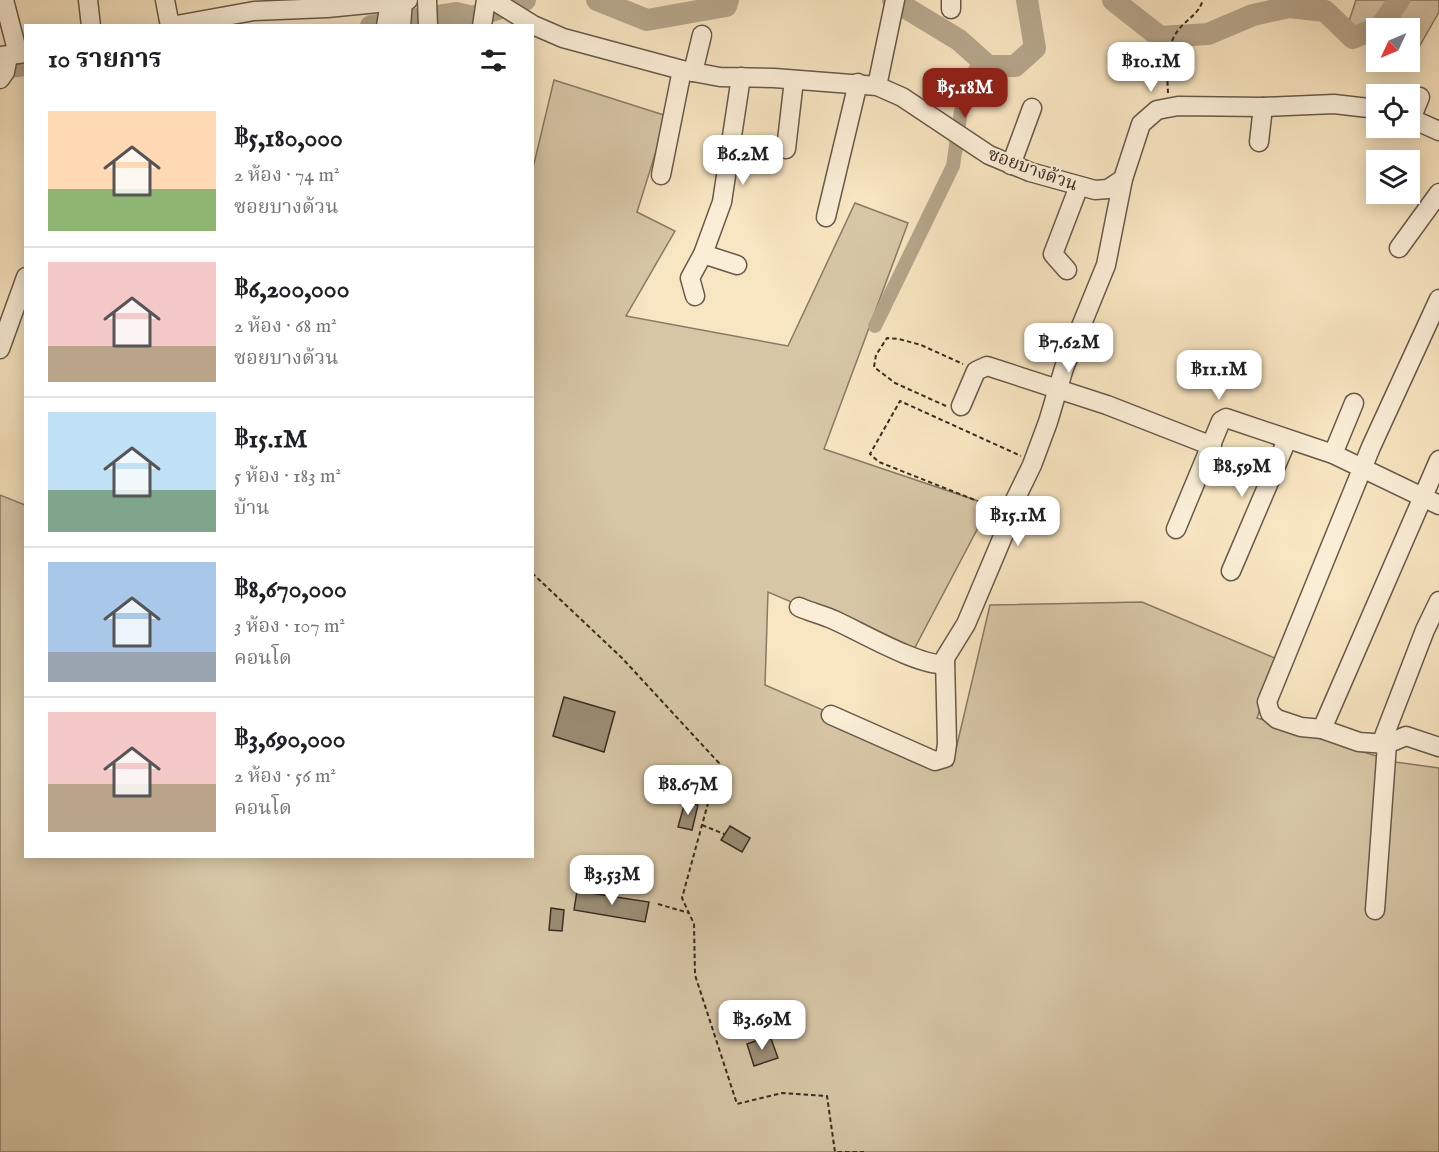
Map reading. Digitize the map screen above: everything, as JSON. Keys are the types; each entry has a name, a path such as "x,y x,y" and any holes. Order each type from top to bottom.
{"street":[{"path":"4,0 9,62"},
{"path":"88,0 91,24"},
{"path":"165,0 171,24"},
{"path":"877,86 894,5"},
{"name":"ซอยบางด้วน","path":"487,9 530,24"},
{"path":"182,24 254,11 394,10"},
{"name":"ซอยบางด้วน","path":"534,26 563,38 687,71 877,86 902,97 969,144 1011,165 1079,186 1108,189 1123,179"},
{"path":"661,175 687,71 702,35"},
{"path":"695,296 690,279 703,254 722,202 741,77"},
{"path":"786,149 794,80"},
{"path":"826,217 858,83"},
{"path":"831,715 935,761 942,761 945,758 947,652 966,624 1009,522 1012,506 1032,465 1064,368 1106,265 1123,179 1142,124 1157,110 1207,105 1263,107 1334,104 1366,108"},
{"path":"1260,142 1263,107"},
{"path":"1011,165 1032,108"},
{"path":"1420,122 1439,131"},
{"path":"1067,270 1053,254 1079,186"},
{"path":"1400,248 1439,193"},
{"path":"703,254 737,265"},
{"path":"0,349 24,281"},
{"path":"1439,299 1349,461 1267,702 1270,712 1277,719 1301,727 1322,729 1359,742 1384,744 1406,736 1439,747"},
{"path":"961,406 976,370 987,366 1107,405 1212,446"},
{"path":"1349,461 1354,403"},
{"path":"1176,529 1221,421 1226,418 1349,461 1431,501"},
{"path":"1231,572 1287,440"},
{"path":"1322,729 1431,501 1439,460"},
{"path":"1375,910 1384,744 1425,630 1439,601"},
{"path":"799,608 831,618 932,664 945,664"}],"path":[{"path":"1168,108 1169,51 1178,30 1199,12 1203,0"},
{"path":"961,406 958,412 895,383 874,367 876,355 887,338 899,339 921,345 976,370"},
{"path":"997,509 879,462 870,454 900,401 1017,453 1032,465"},
{"path":"534,575 622,658 719,763 682,898 694,924 695,975 737,1104 782,1093 827,1096 835,1152 864,1152"},
{"path":"702,825 724,834"},
{"path":"658,904 689,913"}],"shaded area":[{"path":"1356,0 1439,0 1439,12 1420,45 1420,18 1366,18 1366,35 1349,21"},
{"path":"554,80 667,116 637,212 675,231 626,316 788,346 855,203 908,223 824,449 990,505 912,653 768,592 765,685 952,766 990,605 1142,602 1277,659 1257,718 1395,762 1439,768 1439,1152 0,1152 0,495 24,505 24,858 534,858 534,164"}],"building":[{"path":"564,697 615,712 604,752 553,736"},
{"path":"685,802 698,805 692,830 678,827"},
{"path":"730,826 750,838 742,852 721,840"},
{"path":"577,891 649,902 645,922 574,910"},
{"path":"551,908 564,910 562,931 549,930"},
{"path":"770,1036 778,1058 754,1066 747,1044"}],"waterway":[{"path":"384,24 456,13 473,17 525,0"},
{"path":"597,0 647,20 726,6 728,0"},
{"path":"893,0 959,40 988,66 1015,66 1035,48 1027,0"},
{"path":"1113,0 1160,37 1208,34 1253,15 1289,7 1325,11 1353,38 1381,26 1399,0"},
{"path":"875,326 953,166 964,90 981,59"},
{"path":"0,68 24,65"}]}
